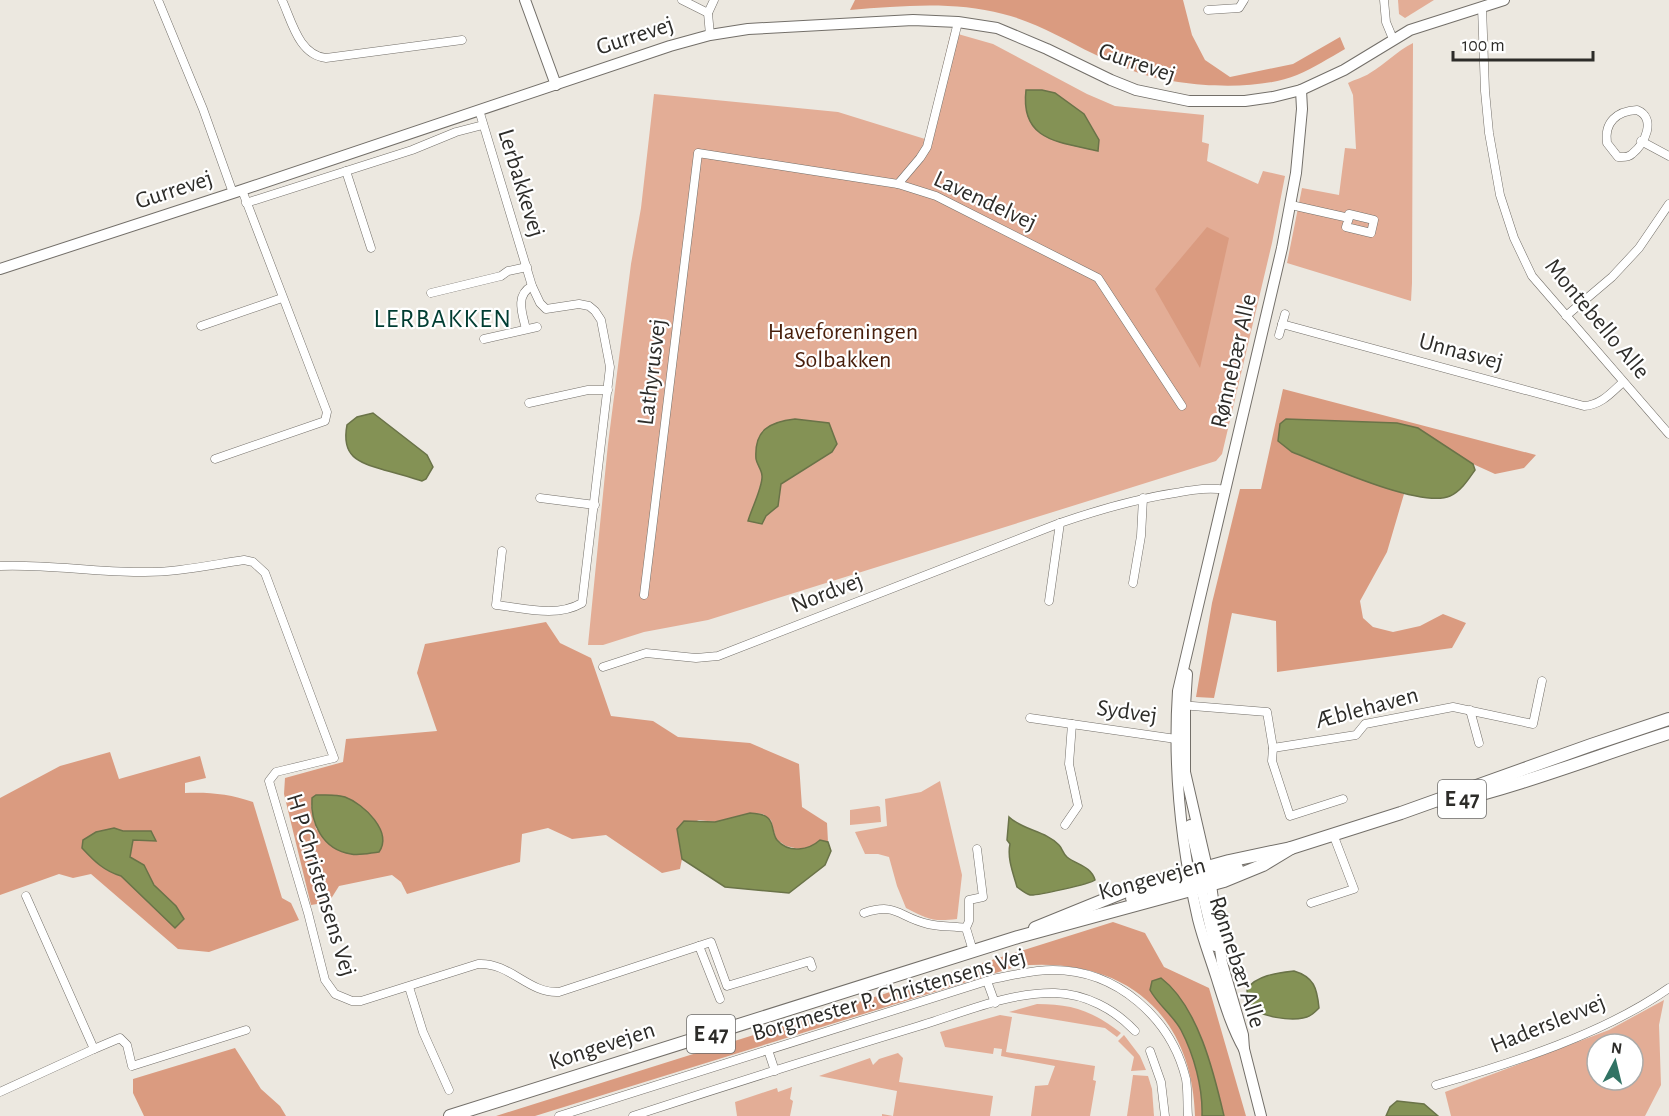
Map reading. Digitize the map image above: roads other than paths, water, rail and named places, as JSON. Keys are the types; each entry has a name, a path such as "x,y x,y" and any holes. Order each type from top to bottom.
{"main road":[{"path":"525,0 556,85"},
{"name":"Gurrevej","path":"0,269 670,45 710,35 748,29 890,21 958,22 997,28 1111,80 1162,97 1216,103 1274,97 1301,90 1344,70 1393,39 1428,23 1504,0"},
{"name":"Rønnebær Alle","path":"1244,1049 1233,1030 1201,930 1200,878 1185,772 1178,691 1290,205 1301,131 1301,90"},
{"name":"Rønnebær Alle","path":"1181,705 1176,739 1177,773 1210,929 1243,1035 1244,1049 1261,1116"},
{"name":"Kongevejen","path":"450,1116 1018,937 1048,930 1401,813 1669,719"},
{"name":"Kongevejen","path":"1401,813 1522,783 1669,733"},
{"name":"Kongevejen","path":"1018,937 1045,922 1105,898 1200,878 1224,881 1263,865 1287,851"}],"street":[{"path":"158,0 238,191 246,203 327,412 325,422 215,459"},
{"path":"282,0 303,47 317,57 326,58 462,40"},
{"path":"682,0 708,13"},
{"path":"710,35 708,13 714,0"},
{"path":"1208,10 1239,8 1244,0"},
{"path":"1383,0 1386,22 1393,39"},
{"name":"Montebello Alle","path":"1482,7 1488,121 1500,195 1514,238 1532,276 1669,434"},
{"path":"898,184 927,147 958,22"},
{"name":"Lerbakkevej","path":"479,110 532,286 540,303 546,309 579,304 589,306 595,311 600,320 610,367 582,603 559,612 496,605 502,551"},
{"path":"1637,110 1644,113 1649,126 1641,141 1632,155 1626,158 1618,156 1607,143 1608,127 1613,118 1620,113 1637,110"},
{"name":"Gurrevej","path":"246,203 483,125"},
{"path":"1641,141 1669,156"},
{"name":"Lavendelvej","path":"698,153 898,184 936,196 1098,278 1182,406"},
{"name":"Lathyrusvej","path":"645,595 698,153"},
{"path":"346,171 371,248"},
{"path":"1566,316 1612,277 1639,248 1669,204"},
{"path":"1290,205 1348,218"},
{"name":"Lerbakkevej","path":"431,293 501,276 508,271 526,267"},
{"path":"526,329 521,306 522,297 524,290 532,286"},
{"path":"201,326 282,298"},
{"path":"1280,335 1284,314"},
{"name":"Unnasvej","path":"1282,324 1584,406 1601,401 1623,382"},
{"path":"484,339 537,327"},
{"path":"529,403 588,390 608,390"},
{"name":"Nordvej","path":"603,667 646,653 696,658 718,656 1060,523 1107,507 1143,498 1211,487 1226,490"},
{"path":"540,498 595,505"},
{"path":"1133,583 1141,536 1143,498"},
{"path":"1050,601 1060,523"},
{"name":"H P Christensens Vej","path":"0,566 47,566 140,573 244,560 253,562 265,573 334,758 276,772 269,781 325,980 335,994 352,1001 361,1001 487,963 497,965 541,989 551,993 559,992 699,946"},
{"name":"Æblehaven","path":"1273,748 1356,735 1365,724 1453,707 1533,724 1542,681"},
{"path":"1181,705 1267,712 1273,748 1272,761 1290,816 1343,799"},
{"path":"1470,710 1479,743"},
{"name":"Sydvej","path":"1030,718 1176,739"},
{"name":"Sydvej","path":"1065,825 1078,806 1069,764 1072,724"},
{"path":"1311,903 1354,889 1333,834"},
{"path":"973,951 966,927 969,921 969,900 983,897 977,849"},
{"path":"26,896 94,1049"},
{"path":"864,913 888,908 928,924 966,927"},
{"path":"720,999 699,946 711,942 727,986 810,961 812,967"},
{"name":"Borgmester P. Christensens Vej","path":"559,1116 987,981 1036,970 1055,970 1092,976 1125,992 1151,1013 1171,1040 1180,1060 1186,1082 1188,1116"},
{"path":"987,981 995,1003"},
{"path":"409,987 423,1032 449,1090"},
{"name":"Haderslevvej","path":"1436,1085 1556,1045 1605,1024 1669,988"},
{"path":"633,1116 995,1003 1043,993 1072,995 1100,1004 1135,1031"},
{"path":"0,1092 120,1038 127,1045 132,1066 246,1030"},
{"path":"768,1050 775,1071"},
{"path":"1150,1051 1161,1082 1165,1116"}],"district":[{"name":"LERBAKKEN","path":"443,319"}],"park label":[{"name":"Haveforeningen Solbakken","path":"843,346"}]}
